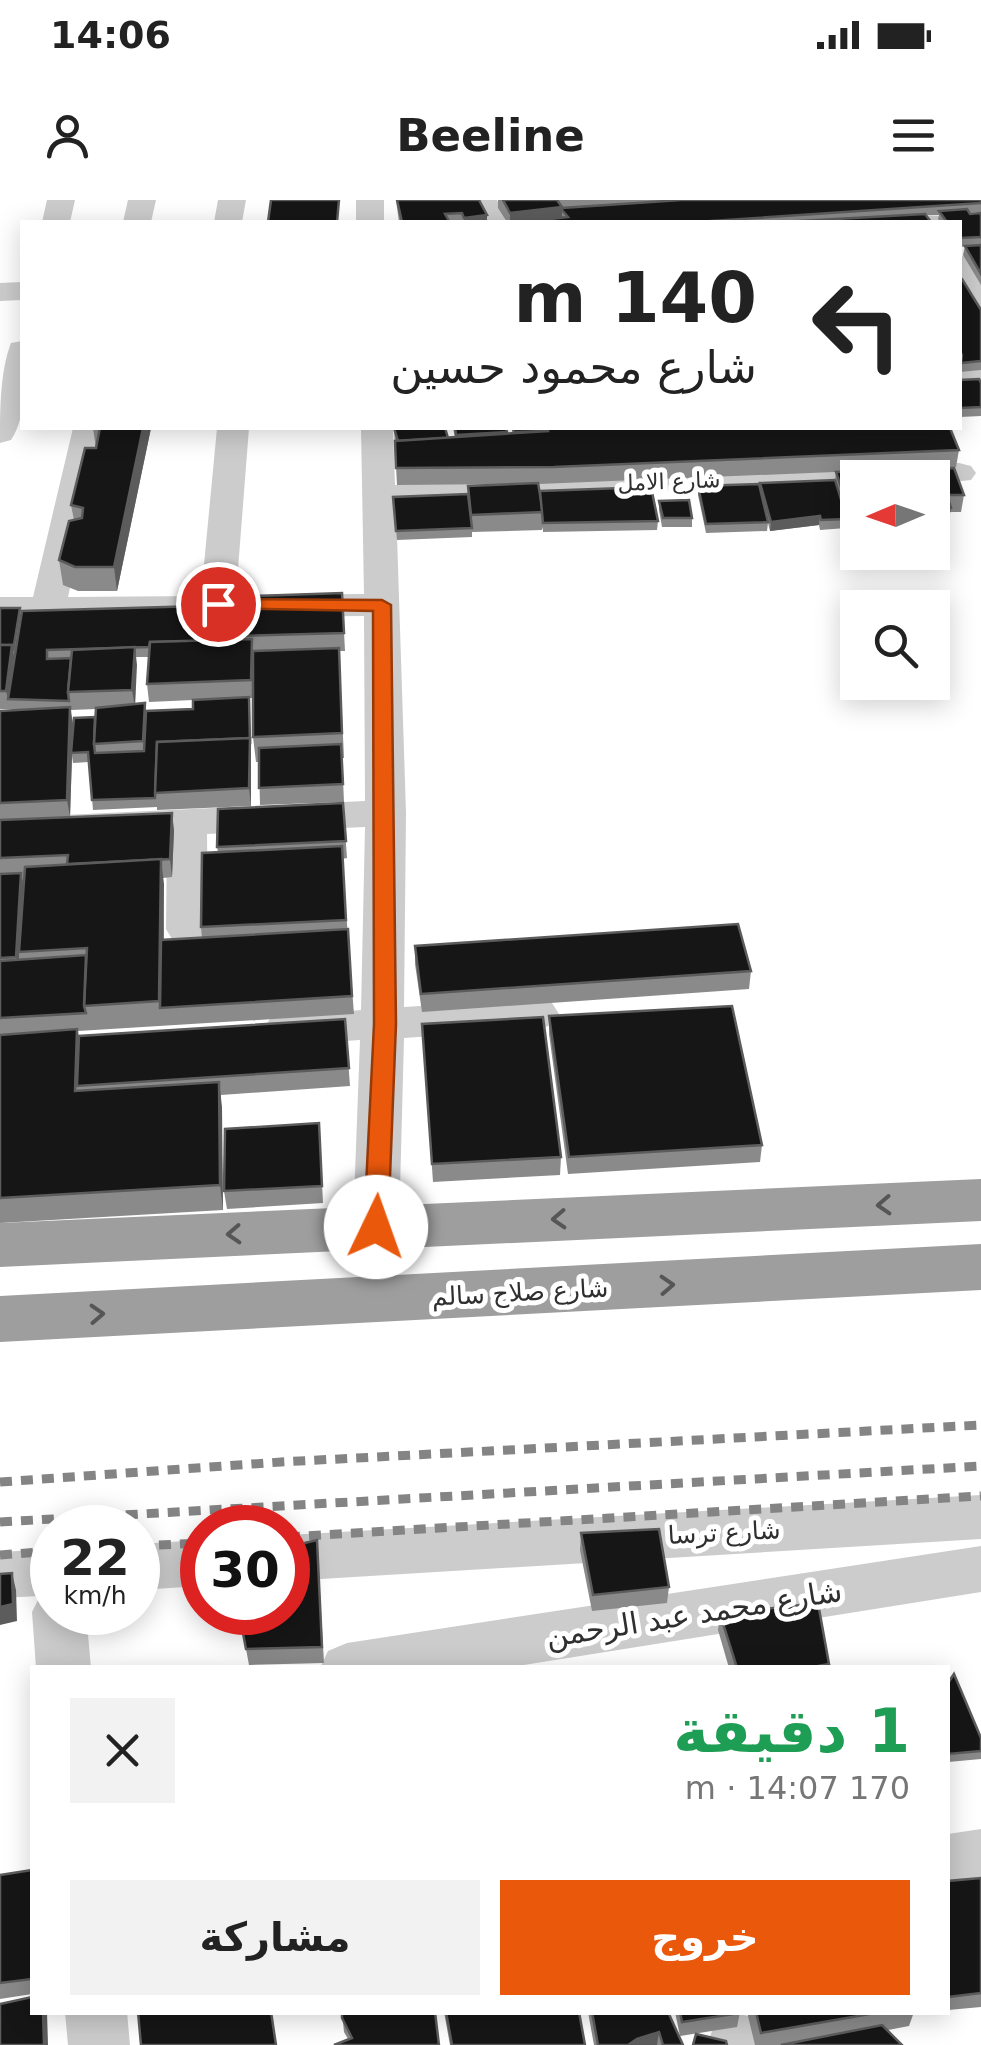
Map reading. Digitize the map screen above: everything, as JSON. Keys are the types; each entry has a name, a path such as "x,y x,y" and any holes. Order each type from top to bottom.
{"highway":[{"path":"0,1245 981,1200"},
{"name":"شارع صلاح سالم","path":"0,1319 981,1267"}],"street":[{"path":"962,267 981,300"},
{"path":"0,434 20,358"},
{"path":"48,606 89,430"},
{"path":"218,604 233,430"},
{"path":"376,1227 385,1024 386,813 377,430"},
{"name":"شارع الامل","path":"379,496 675,480 959,473"},
{"path":"0,608 382,605"},
{"path":"0,831 386,813"},
{"path":"186,929 188,823"},
{"path":"250,1033 537,1014"},
{"name":"شارع ترسا","path":"310,1557 981,1517"},
{"name":"شارع محمد عبد الرحمن","path":"367,1665 981,1569"},
{"path":"0,1574 30,1573"},
{"path":"61,1635 64,1665"},
{"path":"950,1862 981,1857"},
{"path":"96,2015 99,2045"}],"building":[{"path":"271,200 339,200 337,220 268,220"},
{"path":"397,200 479,200 487,215 464,218 462,213 445,214 448,220 402,220"},
{"path":"503,200 557,200 562,207 510,213"},
{"path":"681,200 981,200 726,220 541,220 568,217 562,208"},
{"path":"967,209 970,214 980,213 981,237 962,238 962,220 946,220 939,211"},
{"path":"925,214 930,220 818,220"},
{"path":"981,245 981,274 965,246"},
{"path":"962,279 981,310 981,361 962,363"},
{"path":"979,379 981,407 962,408 962,380"},
{"path":"100,430 143,430 114,567 75,567 59,560 69,521 82,518 83,508 71,505 85,448 96,448"},
{"path":"395,430 446,430 448,438 398,441"},
{"path":"455,430 507,432 456,435"},
{"path":"951,430 959,450 554,467 396,468 395,441 548,431"},
{"path":"950,468 954,468 964,495 950,495"},
{"path":"835,480 840,519 821,520 820,516 771,522 760,483"},
{"path":"538,483 543,512 471,515 468,486"},
{"path":"759,484 768,522 706,524 698,486"},
{"path":"651,487 658,521 543,523 540,491"},
{"path":"468,494 472,528 396,531 393,497"},
{"path":"689,500 692,518 663,518 659,501"},
{"path":"342,593 344,633 199,637 201,598"},
{"path":"200,606 200,641 47,650 47,659 71,658 69,701 8,699 22,611"},
{"path":"0,608 20,608 13,651 12,645 0,645"},
{"path":"252,639 251,680 147,684 150,642"},
{"path":"0,645 12,645 6,691 0,691"},
{"path":"135,647 132,690 68,692 72,650"},
{"path":"339,648 342,733 253,737 253,651"},
{"path":"249,697 250,738 157,742 155,798 92,800 88,752 71,753 74,718 95,717 95,753 144,751 146,711 193,709 193,700"},
{"path":"145,703 143,741 94,744 96,708"},
{"path":"70,707 67,800 0,803 0,711"},
{"path":"250,738 249,788 155,793 157,742"},
{"path":"341,744 343,784 259,788 259,748"},
{"path":"343,803 346,841 217,847 218,809"},
{"path":"172,813 170,859 67,864 68,855 0,858 0,820"},
{"path":"342,846 346,920 201,927 202,853"},
{"path":"161,859 159,1001 84,1006 87,948 19,952 25,867"},
{"path":"21,873 16,957 0,958 0,874"},
{"path":"738,924 751,971 421,994 415,946"},
{"path":"348,929 352,996 160,1008 161,940"},
{"path":"86,955 86,1013 0,1018 0,961"},
{"path":"732,1006 762,1145 569,1157 549,1016"},
{"path":"543,1017 561,1157 432,1164 422,1024"},
{"path":"345,1019 349,1068 77,1086 79,1036"},
{"path":"77,1029 75,1091 219,1082 220,1185 0,1198 0,1035"},
{"path":"319,1123 322,1186 224,1191 225,1129"},
{"path":"659,1529 669,1587 593,1595 581,1533"},
{"path":"317,1540 322,1647 246,1649 243,1635 310,1635 310,1542"},
{"path":"12,1573 13,1604 0,1607 0,1574"},
{"path":"818,1603 829,1664 736,1665 720,1614"},
{"path":"954,1674 981,1738 981,1751 950,1754 950,1680"},
{"path":"30,1870 30,1979 0,1983 0,1875"},
{"path":"981,1878 981,1993 950,1997 950,1881"},
{"path":"30,1997 30,2015 43,2015 44,2045 0,2045 0,2004"},
{"path":"138,2015 271,2015 276,2045 141,2045"},
{"path":"435,2015 439,2045 334,2045 352,2038 342,2018"},
{"path":"447,2015 580,2015 585,2045 452,2045"},
{"path":"593,2015 669,2015 683,2045 663,2045 659,2032 628,2045 598,2045"},
{"path":"681,2015 727,2015 682,2022"},
{"path":"757,2015 864,2015 761,2033"},
{"path":"882,2025 902,2045 781,2045"},
{"path":"696,2034 726,2041 727,2045 693,2045"}],"railway":[{"path":"0,1482 281,1462 981,1425"},
{"path":"0,1522 981,1466"},
{"path":"310,1536 981,1496"},
{"path":"160,1545 180,1544"},
{"path":"0,1555 30,1553"}],"route":[{"path":"218,604 382,605 385,1024 376,1227"}]}
